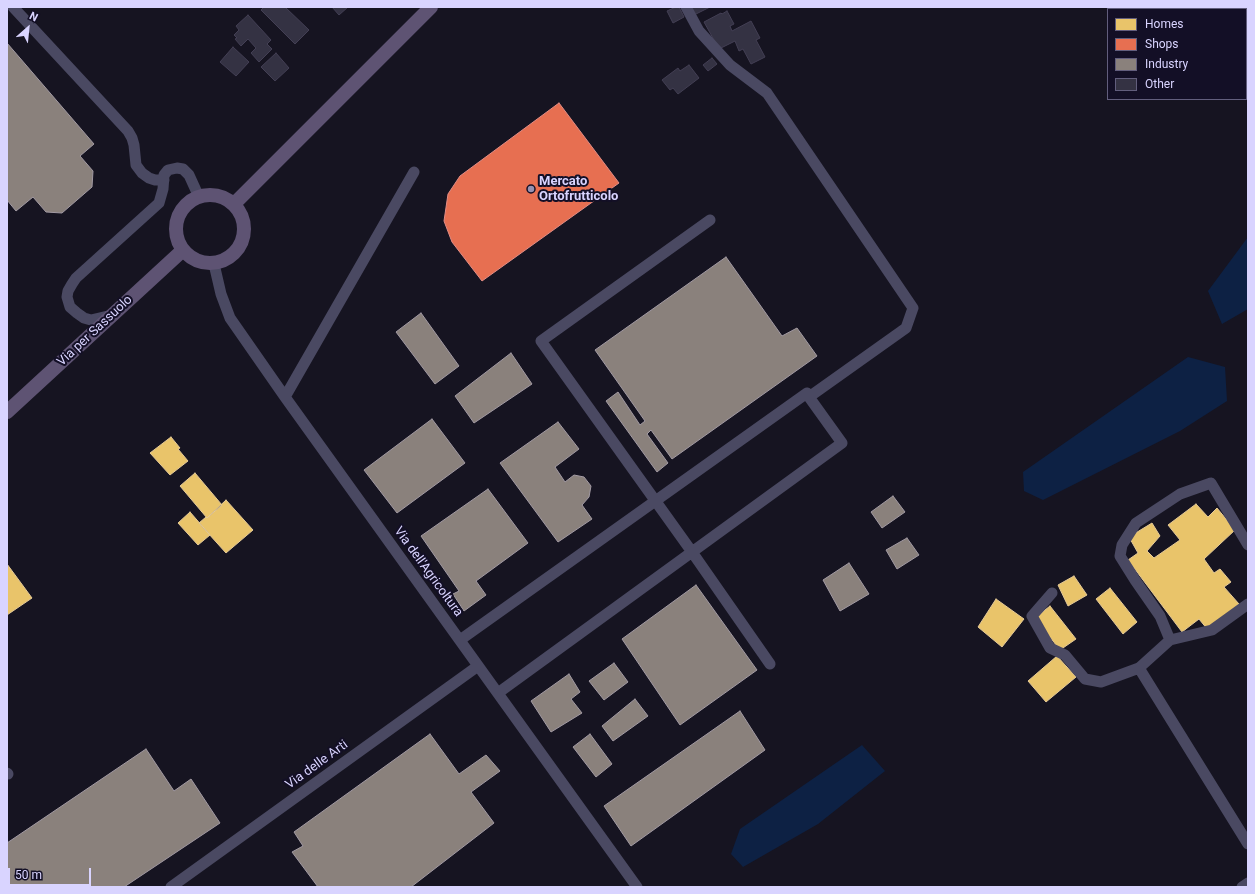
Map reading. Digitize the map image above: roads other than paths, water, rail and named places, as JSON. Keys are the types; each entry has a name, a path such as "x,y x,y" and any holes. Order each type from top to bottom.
{"main road":[{"path":"234,204 431,7"},
{"path":"208,195 218,195 234,204 244,221 245,231 243,241 239,249 232,256 214,264 197,261 189,256 183,250 178,241 176,230 177,219 182,210 189,202 199,197 208,195"},
{"name":"Via per Sassuolo","path":"7,412 183,250"}],"street":[{"path":"12,7 128,131 134,145 136,165 142,173 155,180 164,180"},
{"path":"686,7 699,31 730,65 768,93 913,308 906,328 809,397"},
{"path":"113,315 91,320 84,318 70,307 67,297 68,291 76,278 159,204 163,189 164,174 168,170 176,168 189,174 199,197"},
{"path":"285,397 414,172"},
{"path":"710,220 540,341 692,552 770,664"},
{"name":"Via dell'Agricoltura","path":"214,264 221,294 230,318 285,397 637,887"},
{"path":"460,640 806,393 842,443 498,693"},
{"path":"1170,640 1160,616 1120,556 1122,545 1136,523 1180,494 1211,483 1248,545"},
{"path":"1052,593 1032,616 1050,648 1065,655 1085,679 1101,682 1139,668 1170,640 1212,630 1248,604"},
{"name":"Via delle Arti","path":"171,887 478,666"},
{"path":"1139,668 1248,844"},
{"path":"1242,887 1248,883"}],"water":[{"path":"1248,237 1248,309 1222,324 1208,291"},
{"path":"1188,357 1225,367 1227,401 1180,431 1043,500 1024,491 1023,472"},
{"path":"862,745 885,771 818,824 743,867 731,854 740,829"}],"place":[{"name":"Mercato Ortofrutticolo","path":"531,189"}]}
